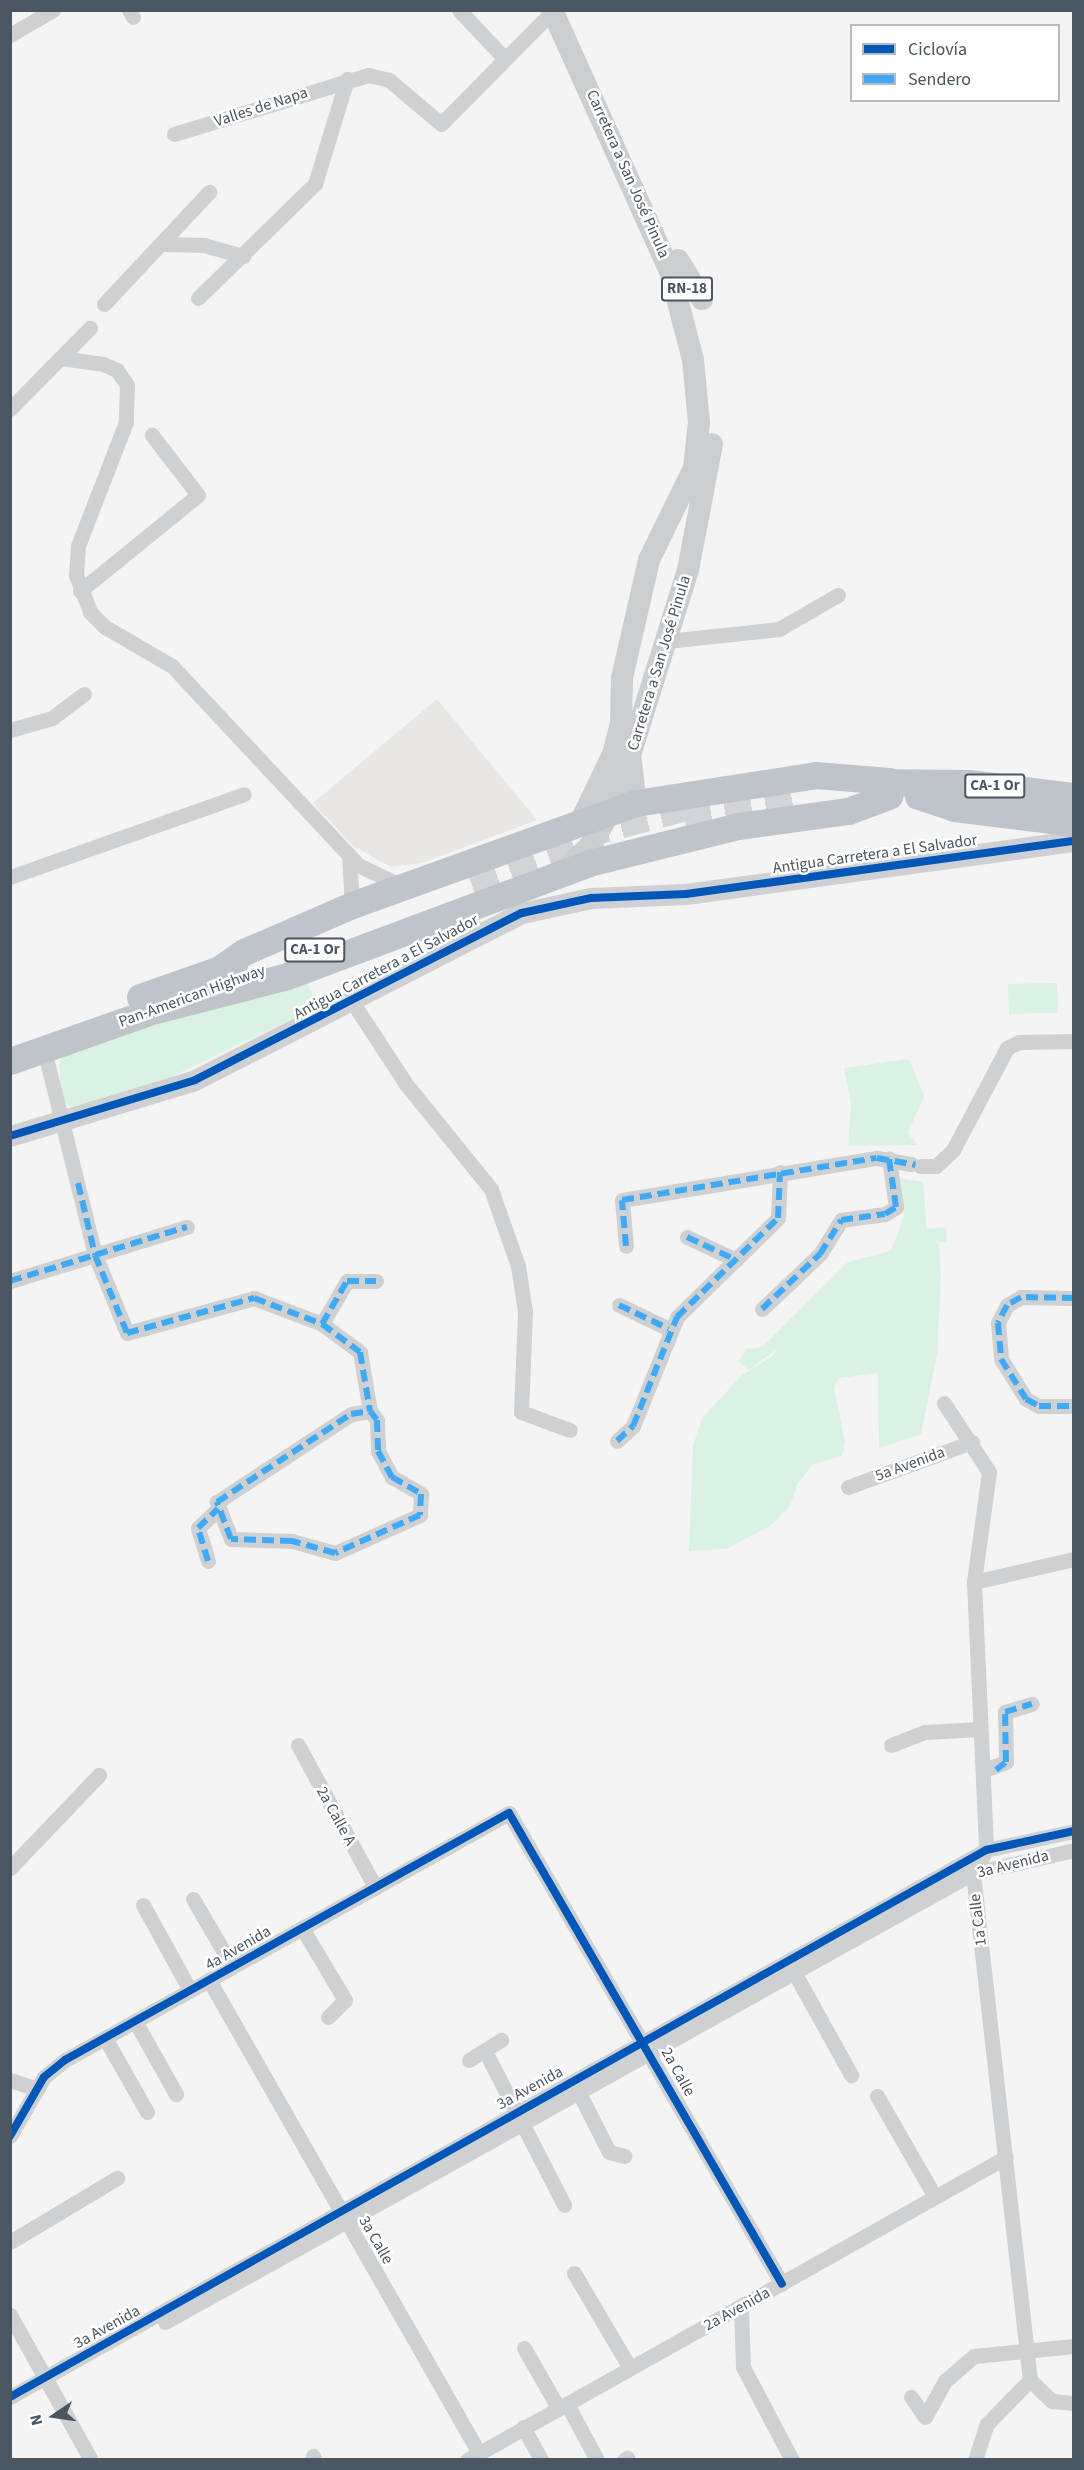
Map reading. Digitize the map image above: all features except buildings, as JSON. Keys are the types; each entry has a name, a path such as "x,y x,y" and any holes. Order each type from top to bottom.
{"highway":[{"path":"848,811 910,785 991,771 1074,782"},
{"path":"845,775 910,785"},
{"path":"218,970 244,952 352,905 636,803 777,779 845,775 910,785 954,808"},
{"name":"CA-1 Or","path":"910,785 1068,827"},
{"name":"CA-1 Or","path":"797,795 910,785 1074,796"},
{"path":"636,803 645,836 636,850"},
{"path":"169,999 287,976 589,863 738,826 848,811 954,808 1068,827"},
{"path":"580,823 576,842 589,863"},
{"name":"Pan-American Highway","path":"10,1041 169,999 218,970 470,882 44,1049 10,1060"}],"main road":[{"name":"Carretera a San José Pinula","path":"569,10 627,132 678,260 705,357 712,444 698,528 667,641 628,765 636,803"},
{"name":"Carretera a San José Pinula","path":"552,11 649,218 670,271 693,360 698,452 679,505 653,549 622,678 621,723 608,769 580,823"},
{"path":"678,260 702,298"},
{"path":"653,549 676,544 682,554 654,655 654,684"},
{"path":"366,946 475,917 556,878 591,844 611,810 629,751 646,708"},
{"path":"539,837 608,769"}],"street":[{"path":"10,35 52,10"},
{"path":"459,10 505,59"},
{"name":"Valles de Napa","path":"174,134 347,79 389,80 441,124 552,11"},
{"path":"198,298 315,184 347,79"},
{"path":"104,304 164,244 209,192"},
{"path":"164,244 204,245 243,256"},
{"path":"10,409 90,328"},
{"path":"61,358 117,370 129,399 126,422 78,546 80,591 105,627 172,666 198,690 349,855 367,871 403,886"},
{"path":"80,591 198,495 152,435"},
{"path":"667,641 778,629 838,595"},
{"path":"10,730 52,718 84,694"},
{"path":"10,877 244,794"},
{"name":"Antigua Carretera a El Salvador","path":"10,1136 63,1122 195,1080 353,1003 491,926 532,910 591,898 686,894 1068,827"},
{"path":"349,855 352,905"},
{"path":"353,1003 406,1084 491,1189 518,1266 525,1311 521,1412 570,1430"},
{"path":"626,1246 622,1200 780,1172 889,1158 916,1165 936,1166 953,1150 1007,1048 1019,1042 1074,1041"},
{"path":"44,1049 95,1255 127,1333 254,1299 322,1324 360,1352 370,1411 377,1420 378,1451 392,1477 421,1494 420,1515 414,1520 327,1553 292,1541 231,1539 217,1502 283,1455 351,1414 370,1411"},
{"path":"762,1309 820,1254 841,1220 885,1214 896,1207 889,1158"},
{"path":"616,1442 633,1426 669,1329 778,1218 780,1172"},
{"path":"10,1281 187,1227"},
{"path":"687,1237 736,1260"},
{"path":"322,1324 347,1281 376,1281"},
{"path":"1074,1298 1016,1299 998,1323 1001,1359 1026,1399 1039,1406 1074,1406"},
{"path":"619,1305 669,1329"},
{"path":"944,1403 972,1442 989,1472 974,1582 986,1850"},
{"name":"5a Avenida","path":"848,1487 972,1442"},
{"path":"208,1561 198,1528 218,1509"},
{"path":"974,1582 1074,1559"},
{"path":"984,1770 1006,1762 1005,1712 1032,1704"},
{"path":"891,1745 925,1732 979,1729"},
{"name":"2a Calle A","path":"298,1745 375,1887"},
{"path":"10,1868 99,1775"},
{"name":"4a Avenida","path":"10,2136 38,2089 54,2068 209,1980 231,1964 302,1928 509,1813"},
{"name":"2a Calle","path":"509,1813 647,2045 782,2284"},
{"name":"3a Avenida","path":"647,2045 794,1972 937,1885 986,1850 1074,1831"},
{"name":"1a Calle","path":"986,1850 973,1873 1030,2351 1030,2380"},
{"name":"3a Avenida","path":"10,2409 47,2382 937,1885 973,1873 1074,1850"},
{"path":"193,1899 231,1964"},
{"path":"143,1905 190,1990"},
{"path":"302,1928 345,2000 328,2017"},
{"path":"794,1972 851,2075"},
{"name":"3a Calle","path":"209,1980 346,2215 473,2456"},
{"path":"135,2021 176,2094"},
{"path":"105,2038 147,2112"},
{"path":"469,2060 501,2040"},
{"path":"484,2051 564,2205"},
{"path":"10,2080 38,2089"},
{"path":"575,2087 609,2152 626,2156"},
{"path":"877,2096 934,2195"},
{"name":"2a Avenida","path":"473,2456 741,2309 934,2195 1006,2157"},
{"path":"10,2242 117,2178"},
{"path":"574,2273 630,2368"},
{"path":"741,2309 743,2367 792,2460"},
{"path":"10,2315 91,2460"},
{"path":"910,2397 925,2417 963,2362 1074,2346"},
{"path":"524,2348 597,2460"},
{"path":"975,2460 987,2424 1030,2380 1052,2401 1074,2403"},
{"name":"3a Avenida","path":"10,2397 47,2382"},
{"path":"523,2427 541,2460"}],"shaded area":[{"path":"437,699 537,820 422,863 391,867 353,846 313,803"}],"green space":[{"path":"304,976 318,1006 171,1077 71,1107 63,1101 59,1064 65,1050"},
{"path":"1057,983 1058,1013 1009,1014 1008,984"},
{"path":"909,1059 924,1096 908,1133 917,1145 848,1146 851,1104 844,1068"},
{"path":"898,1178 923,1182 927,1229 946,1227 947,1243 933,1241 939,1244 941,1277 937,1354 921,1434 879,1448 878,1373 839,1378 834,1388 845,1442 842,1456 813,1464 798,1483 790,1506 770,1526 726,1549 689,1551 693,1445 703,1417 742,1375 771,1357 778,1348 749,1370 739,1362 746,1349 762,1347 848,1262 891,1251 904,1216"}],"tunnel":[{"path":"581,835 706,802"},
{"path":"685,821 798,803"},
{"path":"473,888 601,842"}],"marked path":[{"path":"626,1246 622,1200 877,1158 915,1165"},
{"path":"762,1309 820,1254 841,1220 885,1214 896,1207 889,1159"},
{"path":"617,1441 633,1426 677,1317 778,1218 780,1172"},
{"path":"78,1183 95,1255 127,1333 254,1298 322,1324 347,1281 376,1281"},
{"path":"10,1281 187,1227"},
{"path":"687,1237 736,1260"},
{"path":"1074,1298 1021,1297 1007,1305 998,1323 1001,1359 1026,1399 1039,1406 1074,1406"},
{"path":"619,1305 669,1329"},
{"path":"322,1324 360,1352 370,1411 377,1420 378,1451 392,1477 421,1494 420,1515 335,1553 292,1541 231,1539 217,1502 351,1414 370,1411"},
{"path":"208,1561 198,1528 218,1509"},
{"path":"996,1770 1006,1762 1005,1712 1032,1704"}],"cycle path":[{"path":"10,1136 195,1080 522,913 591,898 686,894 1074,841"},
{"path":"10,2136 44,2077 65,2060 509,1813 782,2284"},
{"path":"10,2397 986,1850 1074,1831"}]}
